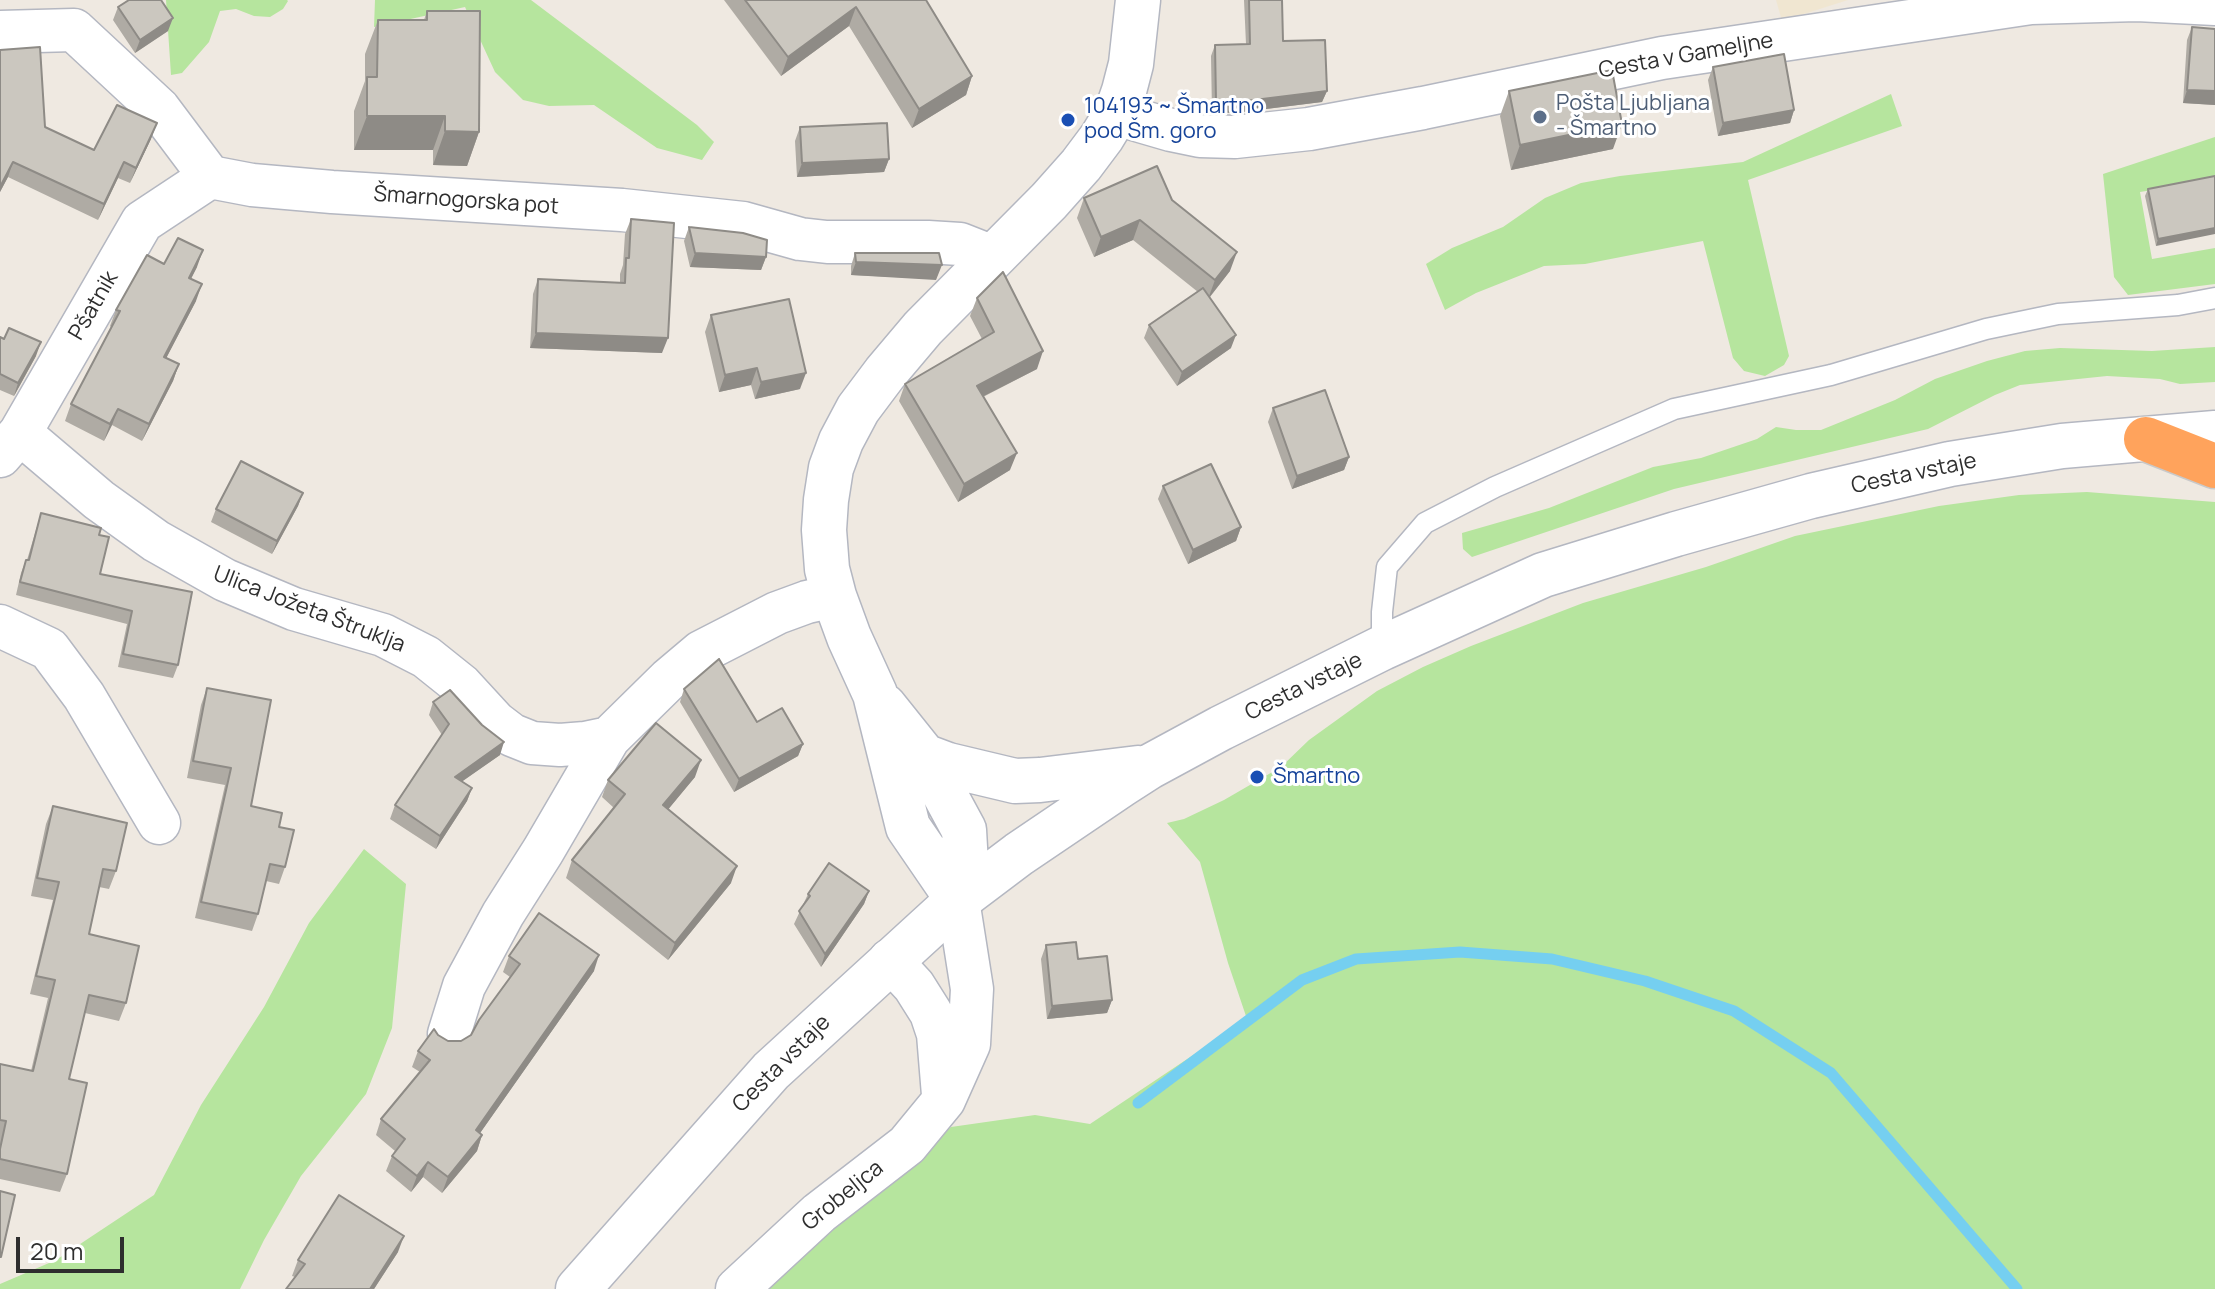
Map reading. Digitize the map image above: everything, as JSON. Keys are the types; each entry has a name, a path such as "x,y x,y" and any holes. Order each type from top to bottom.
{"highway":[{"path":"2146,439 2215,466"}],"main road":[{"path":"958,900 908,827 875,694 834,596 827,569 824,530 831,468 858,409 885,373 923,328 1049,201 1081,165 1116,114 1131,64 1138,0"},
{"name":"Cesta vstaje","path":"578,1289 771,1071 958,900 1019,854 1149,767 1221,728 1382,648 1543,575 1676,534 1811,496 1950,464 2062,446 2215,433"},
{"path":"875,694 924,756 964,830 966,865 958,900"},
{"path":"924,756 1015,781 1149,767"}],"street":[{"name":"Cesta v Gameljne","path":"1116,114 1200,136 1250,136 1380,116 1662,58 2016,5 2137,0 2215,4"},
{"path":"0,32 74,30 159,109 210,177"},
{"name":"Šmarnogorska pot","path":"210,177 252,185 332,192 652,213 743,223 800,239 827,242 960,244 993,257"},
{"name":"Pšatnik","path":"10,444 142,222 210,177"},
{"name":"Ulica Jožeta Štruklja","path":"10,444 99,500 144,533 225,580 294,609 383,635 426,657 461,685 495,722 512,735 532,743 560,745 609,738"},
{"path":"449,1034 470,974 609,738 701,652 777,613 834,596"},
{"path":"0,626 49,649 84,696 159,823"},
{"name":"Grobeljca","path":"737,1289 819,1213 907,1145 944,1100 969,1044 972,989 958,900"},
{"path":"890,960 914,986 931,1013 938,1034 944,1100"}],"lane":[{"path":"1382,648 1387,567 1425,523 1495,487 1674,409 1831,375 1986,329 2058,314 2178,305 2215,298"}],"shaded area":[{"path":"1776,0 1848,0 1782,21"}],"green space":[{"path":"166,0 288,1 283,9 270,17 254,16 236,9 220,11 209,42 182,73 171,75"},
{"path":"375,0 531,0 697,125 714,142 702,160 657,148 594,105 549,106 523,100 495,72 465,7 374,27"},
{"path":"1891,94 1902,126 1748,180 1789,356 1784,365 1765,376 1744,371 1733,358 1703,241 1585,264 1544,266 1476,293 1445,310 1426,264 1452,248 1503,227 1545,198 1581,183 1743,162"},
{"path":"2215,137 2215,180 2140,192 2152,259 2215,248 2215,284 2128,295 2114,277 2103,174"},
{"path":"2215,347 2215,382 2180,384 2160,379 2107,376 2020,385 1928,429 1674,489 1472,557 1463,549 1462,533 1549,508 1653,467 1701,458 1757,439 1776,427 1821,430 1895,400 1935,379 1987,361 2025,351 2060,348 2152,351"},
{"path":"2087,492 2215,502 2215,1289 766,1289 808,1249 951,1127 1035,1115 1090,1124 1247,1019 1200,862 1167,823 1184,819 1224,800 1281,767 1309,740 1377,691 1471,646 1583,603 1706,567 1795,536 1939,506 2019,495"},
{"path":"364,849 406,884 392,1028 366,1094 301,1176 240,1289 0,1289 0,1284 56,1260 154,1195 201,1105 264,1007 309,923"}],"building":[{"path":"129,0 161,0 173,18 140,40 118,7"},
{"path":"745,0 926,0 972,76 919,109 856,7 788,57"},
{"path":"1249,0 1282,0 1283,41 1325,40 1327,91 1238,102 1216,101 1215,45 1250,44"},
{"path":"427,11 480,11 479,132 445,131 445,116 367,116 367,77 377,77 378,20 427,20"},
{"path":"2192,27 2215,29 2215,91 2187,90"},
{"path":"40,47 45,127 94,150 117,105 157,123 136,168 124,162 104,204 13,162 0,187 0,50"},
{"path":"1784,54 1794,110 1723,123 1713,67"},
{"path":"1612,70 1622,124 1520,145 1509,91"},
{"path":"887,123 889,159 802,163 800,127"},
{"path":"1157,166 1172,200 1237,252 1215,280 1140,220 1101,237 1084,198"},
{"path":"2215,176 2215,228 2158,239 2148,189"},
{"path":"631,219 674,223 668,338 536,333 538,279 625,283"},
{"path":"689,227 743,233 767,240 766,257 695,253"},
{"path":"178,238 203,250 189,278 202,284 164,357 179,364 149,424 118,409 110,424 71,404 120,311 116,310 147,255 164,264"},
{"path":"855,253 939,253 942,265 856,262"},
{"path":"1003,272 1043,351 977,386 1017,453 964,484 905,384 994,332 977,298"},
{"path":"1203,288 1236,335 1182,372 1149,325"},
{"path":"789,299 806,373 761,382 757,368 725,375 711,315"},
{"path":"9,328 41,342 18,383 0,374 0,337 4,339"},
{"path":"1325,390 1349,457 1297,476 1273,408"},
{"path":"241,461 303,493 277,541 216,509"},
{"path":"1211,464 1241,527 1193,550 1163,486"},
{"path":"41,513 101,528 99,535 109,537 100,574 192,592 178,665 123,654 132,611 20,582"},
{"path":"719,659 757,722 782,708 803,744 739,779 684,689"},
{"path":"207,688 271,700 251,806 282,813 279,827 294,830 285,867 270,864 258,914 201,902 231,768 193,761"},
{"path":"450,690 482,725 504,742 455,777 472,788 440,836 395,805 449,724 433,702"},
{"path":"656,723 701,760 663,805 737,866 675,943 572,860 625,794 608,780"},
{"path":"53,806 127,823 116,871 103,869 89,934 139,946 126,1003 89,995 69,1079 87,1083 67,1174 0,1159 6,1121 0,1120 0,1064 33,1071 55,980 36,976 59,882 37,878"},
{"path":"829,863 869,891 825,954 799,911"},
{"path":"539,913 599,955 476,1130 482,1135 448,1177 428,1162 417,1176 392,1156 405,1139 381,1119 430,1060 418,1051 434,1029 448,1041 461,1041 471,1035 520,964 509,956"},
{"path":"1076,942 1078,959 1107,956 1112,1000 1052,1006 1046,945"},
{"path":"0,1191 15,1195 1,1257 0,1257"},
{"path":"339,1195 404,1236 370,1289 286,1289 305,1264 298,1260"}],"waterway":[{"path":"1138,1103 1302,980 1356,959 1460,952 1552,959 1645,981 1734,1011 1831,1073 2017,1289"}],"place":[{"name":"Pošta Ljubljana - Šmartno","path":"1540,117"},
{"name":"104193 ~ Šmartno pod Šm. goro","path":"1068,120"},
{"name":"Šmartno","path":"1257,777"}]}
